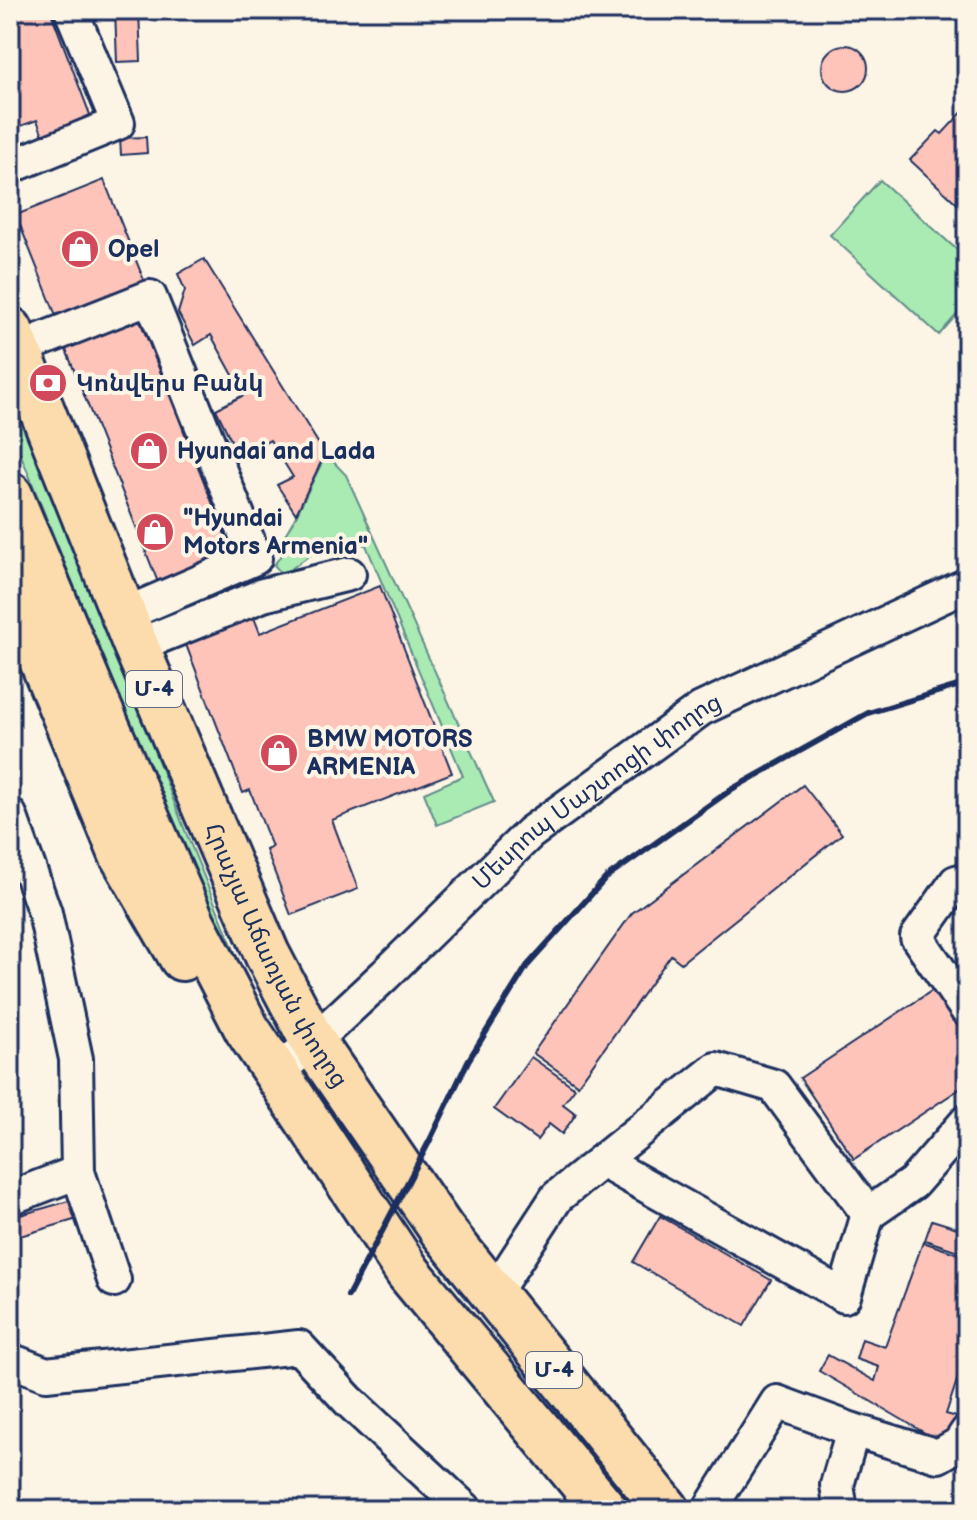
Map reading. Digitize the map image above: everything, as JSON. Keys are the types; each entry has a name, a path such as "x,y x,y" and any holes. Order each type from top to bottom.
{"highway":[{"name":"Հրաչյա Աճառյան փողոց","path":"14,340 129,631 267,954 313,1042 442,1230 667,1510"},
{"name":"Մ-4","path":"10,495 193,924 247,1029 408,1272 605,1510"},
{"path":"10,583 122,855 181,957 207,994 247,1029"}],"street":[{"path":"10,167 118,123 71,10"},
{"path":"14,340 150,297 255,558 129,631"},
{"path":"129,631 349,574"},
{"name":"Մեսրոպ Մաշտոցի փողոց","path":"276,1073 385,975 530,833 701,709 967,585"},
{"path":"10,815 45,913 76,1059 78,1172 114,1280"},
{"path":"967,879 956,882 917,937 967,1010"},
{"path":"493,1295 557,1197 716,1069 774,1086 868,1214"},
{"path":"602,1161 844,1296 868,1214 913,1183 967,1121"},
{"path":"10,1198 78,1172"},
{"path":"10,1360 46,1374 299,1347 349,1401 466,1510"},
{"path":"709,1510 777,1402 938,1456 959,1444 967,1432"},
{"path":"841,1510 837,1485 853,1430"}],"green space":[{"path":"880,180 967,259 967,303 939,335 830,235"},
{"path":"10,376 186,833 241,967 176,839 10,428"},
{"path":"326,454 346,475 494,802 437,825 424,793 463,776 366,545 342,543 322,548 283,575 274,565 285,550 279,545"}],"building":[{"path":"10,10 50,10 92,120 44,138 37,120 10,130"},
{"path":"115,10 139,10 141,61 117,62"},
{"path":"845,45 861,52 868,68 861,84 845,91 829,84 822,68 829,52"},
{"path":"967,107 967,213 910,160 938,131 942,134"},
{"path":"146,137 147,153 121,155 120,138"},
{"name":"Opel","path":"104,180 145,283 57,318 16,215"},
{"path":"204,259 325,454 296,514 277,485 293,477 270,440 239,457 216,409 244,395 211,335 195,345 178,313 185,290 178,274"},
{"name":"Hyundai and Lada","path":"137,313 235,560 161,590 63,342"},
{"path":"380,586 452,773 332,820 358,889 291,915 266,850 272,847 250,790 243,793 185,642 253,615 260,633"},
{"path":"803,785 842,834 681,963 671,955 578,1085 533,1053 632,913"},
{"path":"936,988 967,1036 967,1084 854,1159 800,1078"},
{"path":"531,1057 575,1088 563,1104 576,1114 562,1134 549,1124 537,1140 494,1109"},
{"path":"79,1198 84,1217 10,1239 10,1218"},
{"path":"660,1216 771,1280 744,1326 633,1262"},
{"path":"932,1220 967,1231 967,1254 925,1240"},
{"path":"923,1242 967,1257 967,1350 946,1414 957,1417 942,1443 819,1371 828,1355 875,1381 879,1367 856,1359 862,1339 885,1347"}],"railway":[{"path":"348,1296 468,1061 527,966 606,878 732,789 868,713 967,683"}],"place":[{"name":"Opel","path":"80,249"},
{"name":"Կոնվերս Բանկ","path":"48,383"},
{"name":"Hyundai and Lada","path":"149,451"},
{"name":"\"Hyundai Motors Armenia\"","path":"155,532"},
{"name":"BMW MOTORS ARMENIA","path":"279,753"}]}
